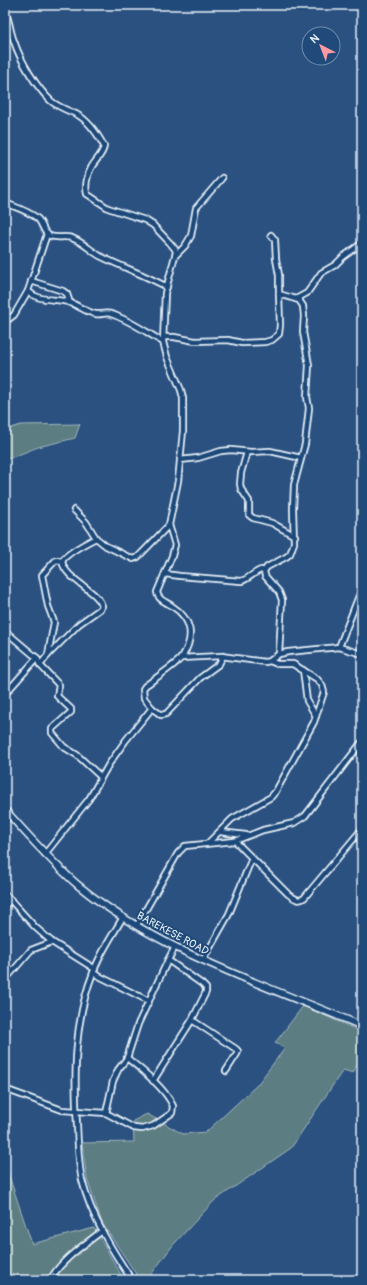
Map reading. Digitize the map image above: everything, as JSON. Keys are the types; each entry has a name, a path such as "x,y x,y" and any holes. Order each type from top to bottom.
{"main road":[{"name":"BAREKESE ROAD","path":"5,810 45,854 78,885 123,917 175,947 203,960 362,1026"}],"street":[{"path":"5,12 8,17 14,42 25,66 36,84 51,101 83,118 99,136 104,146 102,153 88,174 86,184 87,194 108,208 145,220 153,226 175,249 176,255 166,287 163,339 167,358 183,398 183,431 178,480 169,525 175,545 165,574 158,588 157,595 181,613 189,623 190,627 188,643 181,658 143,689 144,698 152,708 161,714 166,714 200,678 219,664 223,656"},
{"path":"176,255 185,246 191,236 196,208 222,178"},
{"path":"5,202 37,218 47,234 54,237 74,238 96,254 166,287"},
{"path":"5,322 14,315 28,291 47,234"},
{"path":"28,291 34,297 70,302 97,315 109,313 163,339 174,337 195,341 228,340 242,343 265,342 272,340 279,334 280,325 279,275 275,240 271,235"},
{"path":"296,299 307,293 321,273 362,243"},
{"path":"31,281 63,291 67,294 70,302"},
{"path":"264,571 267,567 290,554 294,543 294,485 305,444 309,408 307,397 309,365 303,332 303,306 301,302 296,299 279,294"},
{"path":"180,460 198,458 221,451 231,450 247,452 270,451 301,458"},
{"path":"247,452 241,473 240,484 241,489 249,501 250,515 253,518 272,523 294,536"},
{"path":"74,510 86,522 96,538 111,550 133,559 138,557 169,525"},
{"path":"62,561 65,557 86,542 96,538"},
{"path":"48,655 54,622 48,606 42,575 56,560 62,561"},
{"path":"40,665 79,624 102,606 99,599 66,570 62,561"},
{"path":"165,574 245,580 258,571 264,571"},
{"path":"264,571 265,576 280,592 282,600 279,654"},
{"path":"339,647 362,588"},
{"path":"5,631 37,658 40,665 59,685 57,696 71,710 52,729 52,733 64,747 78,755 101,777"},
{"path":"270,661 279,654 288,652 339,647 362,654"},
{"path":"181,658 223,656 251,661 270,661 277,664 294,664 317,679 322,685 324,692 316,716 282,781 271,797 232,819 208,844"},
{"path":"5,694 37,658"},
{"path":"303,670 307,701 316,716"},
{"path":"45,854 89,799 101,777 126,740 152,708"},
{"path":"137,925 178,853 185,846 235,841 248,835 299,821 305,816 361,743"},
{"path":"235,841 288,894 296,900 301,900 362,829"},
{"path":"220,832 248,835"},
{"path":"203,960 229,914 252,858"},
{"path":"5,894 35,927 52,942 94,971 149,1001"},
{"path":"5,906 11,900"},
{"path":"123,917 94,971 84,1000 78,1034 75,1073 78,1156 82,1180 102,1231 116,1257 132,1280"},
{"path":"5,980 31,950 38,946 52,942"},
{"path":"106,1113 113,1081 118,1070 127,1058 138,1024 175,947"},
{"path":"153,1081 192,1020 204,999 206,992 206,988 202,984 168,960"},
{"path":"192,1020 238,1051 226,1071"},
{"path":"5,1089 62,1110 106,1113 134,1128 142,1129 153,1126 172,1113 172,1103 153,1081 127,1058"},
{"path":"50,1280 60,1267 76,1251 102,1231"}],"green space":[{"path":"80,424 75,438 38,447 5,460 5,430 21,425"},
{"path":"303,1006 362,1032 362,1053 353,1073 343,1070 291,1148 214,1201 173,1245 147,1280 140,1280 102,1223 87,1179 82,1143 134,1142 133,1121 147,1114 183,1134 206,1132 257,1085 285,1048 275,1043"},
{"path":"5,1164 32,1244 94,1228 124,1280 5,1280"}]}
